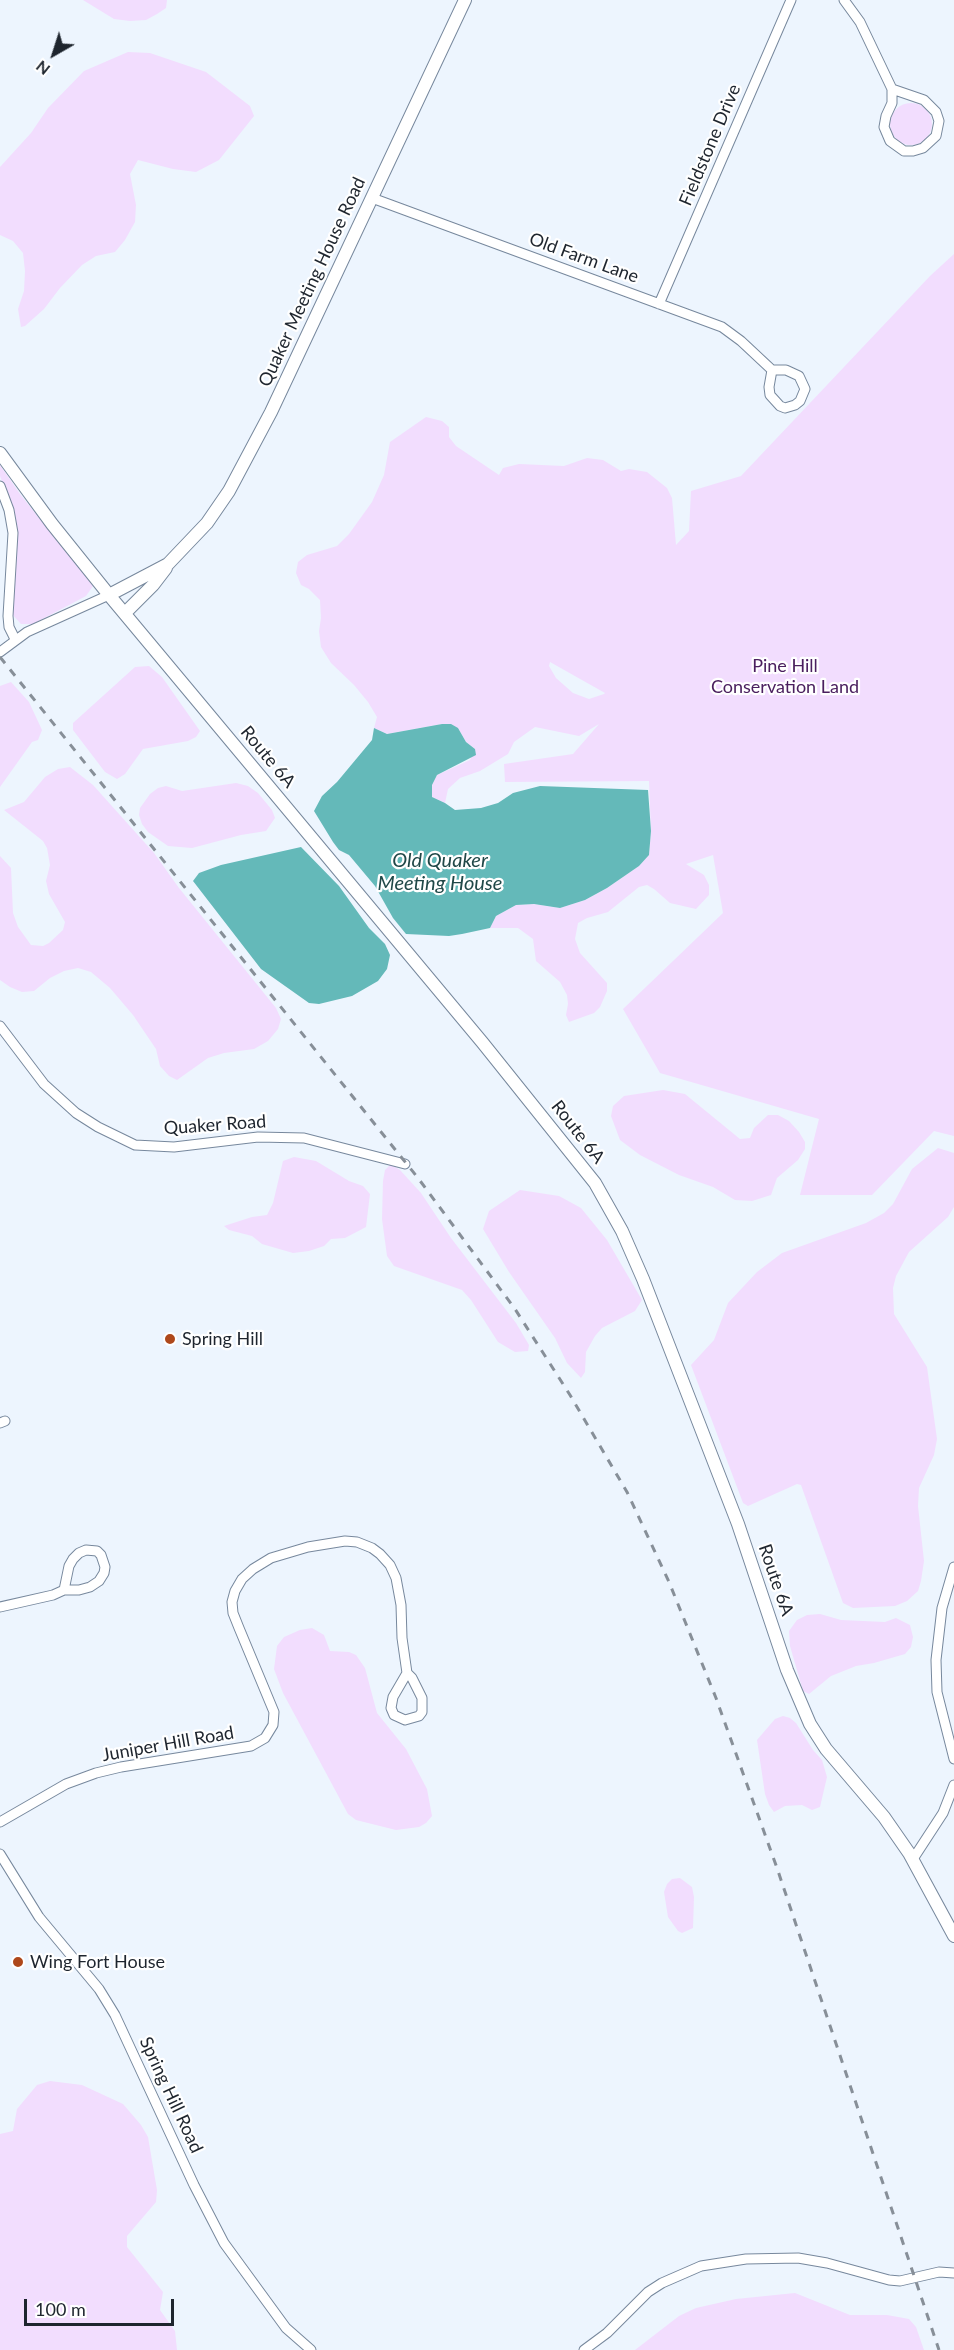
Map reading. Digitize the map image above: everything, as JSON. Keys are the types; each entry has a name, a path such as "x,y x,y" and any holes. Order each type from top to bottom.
{"main road":[{"name":"Quaker Meeting House Road","path":"125,613 153,585 168,564 207,523 243,468 272,412 465,0"},
{"name":"Route 6A","path":"0,453 52,524 109,595 489,1050 595,1183 622,1231 643,1279 738,1524 790,1680 810,1724 826,1749 884,1817 913,1859 954,1936"},
{"name":"Quaker Meeting House Road","path":"109,595 168,564"}],"street":[{"name":"Fieldstone Drive","path":"659,304 791,0"},
{"path":"844,0 860,22 892,89 892,103 884,127 890,141 904,151 913,152 923,148 936,136 939,121 936,112 924,100 892,89"},
{"name":"Old Farm Lane","path":"372,198 722,327 772,370"},
{"path":"772,370 786,370 799,376 803,382 805,389 795,405 785,408 780,406 771,395 769,387 772,370"},
{"path":"0,486 9,510 13,532 8,616 9,627 15,639"},
{"path":"0,652 15,639 93,600 109,595"},
{"name":"Quaker Road","path":"0,1026 45,1084 76,1113 98,1127 135,1145 174,1147 258,1137 304,1138 405,1164"},
{"name":"Juniper Hill Road","path":"0,1822 66,1784 96,1773 251,1746 265,1738 273,1725 274,1713 239,1629 232,1602 242,1579 271,1558 308,1547 345,1541 357,1542 380,1554 390,1565 396,1578 401,1605 403,1654 407,1673 418,1689 422,1705 419,1716 405,1720 394,1715 391,1708 393,1697 407,1673"},
{"path":"0,1607 53,1595 64,1590 79,1590 99,1581 105,1567 97,1551 86,1550 79,1553 69,1566 64,1590"},
{"path":"954,1567 942,1608 936,1660 937,1692 954,1760"},
{"path":"913,1859 943,1813 954,1785"},
{"name":"Spring Hill Road","path":"0,1854 39,1917 99,1989 115,2015 194,2185 224,2243 286,2328 311,2350"},
{"path":"584,2350 607,2333 648,2292 670,2279 701,2266 746,2259 798,2258 827,2263 889,2280 900,2280 939,2272 954,2265"},
{"path":"939,2272 954,2273"}],"green space":[{"path":"83,0 167,0 166,8 157,14 146,20 130,21 114,19"},
{"path":"128,52 150,53 206,72 250,106 254,116 219,160 196,172 138,160 130,174 136,205 135,222 125,240 115,252 96,256 82,265 44,309 21,327 18,309 24,291 23,253 13,241 0,235 0,167 31,133 48,108 84,71"},
{"path":"911,103 919,104 926,109 931,116 931,132 926,139 919,144 911,145 903,144 896,139 891,132 890,124 891,116 896,109 903,104"},
{"name":"Pine Hill Conservation Land","path":"954,254 954,1136 934,1131 872,1195 800,1195 819,1119 660,1073 623,1009 723,913 713,855 686,864 704,875 709,885 709,895 696,909 670,903 647,885 639,887 608,912 578,923 575,939 580,953 607,983 607,991 600,1007 594,1013 569,1022 566,1015 567,995 560,982 536,961 533,939 518,928 490,928 496,916 516,905 534,904 560,908 585,900 639,866 649,855 651,831 649,781 505,782 504,764 573,754 599,724 579,736 535,727 514,742 508,754 480,771 460,778 448,789 445,803 432,797 432,785 437,775 470,760 475,749 466,742 458,728 442,724 387,734 374,728 377,717 368,702 331,663 321,647 320,600 309,589 301,585 296,573 298,562 307,555 337,546 349,534 372,502 384,475 390,442 426,417 442,421 449,427 449,437 456,446 499,475 503,468 519,464 564,466 587,458 603,460 621,471 629,469 647,472 667,488 672,498 676,545 689,531 691,491 741,476 930,276","holes":["550,662 605,693 589,699 573,693 556,678 549,666"]},
{"path":"0,465 20,494 93,586 86,596 33,624 21,624 11,613 16,521 0,476"},
{"path":"149,666 162,677 200,731 196,737 188,741 143,749 125,774 117,779 105,772 73,730 73,723 135,667"},
{"path":"11,682 29,702 42,730 38,740 32,742 0,787 0,686"},
{"path":"70,767 93,785 154,853 179,888 276,1008 281,1019 278,1029 268,1041 254,1049 224,1053 208,1058 177,1080 169,1076 160,1066 156,1049 133,1015 110,988 91,972 78,968 64,971 50,978 34,991 22,992 0,980 0,856 11,868 13,913 18,927 31,945 43,946 49,943 63,930 65,922 49,894 46,881 50,865 47,848 43,841 4,810 24,802 45,777 58,769"},
{"path":"236,783 248,786 258,793 272,810 275,818 266,831 192,848 168,846 148,832 142,824 139,815 140,808 150,794 158,788 166,786 182,791"},
{"path":"663,1090 685,1094 740,1139 750,1138 754,1128 768,1115 778,1115 789,1121 799,1132 805,1142 805,1149 798,1160 777,1178 771,1195 752,1201 735,1200 713,1187 679,1175 640,1155 620,1140 611,1116 613,1106 624,1096"},
{"path":"938,1148 954,1153 954,1207 948,1217 909,1252 896,1276 893,1288 894,1314 927,1367 937,1439 934,1455 919,1488 918,1506 924,1561 921,1581 918,1591 907,1601 895,1606 853,1608 843,1603 801,1485 797,1484 748,1506 743,1503 691,1365 714,1340 728,1303 757,1272 782,1253 866,1223 884,1213 893,1204 912,1169"},
{"path":"294,1157 316,1161 349,1181 363,1186 370,1194 366,1227 345,1238 331,1239 324,1246 293,1253 262,1244 252,1236 229,1230 224,1226 267,1215 273,1203 283,1161"},
{"path":"391,1164 400,1170 421,1193 451,1238 516,1323 529,1345 528,1351 515,1352 498,1342 462,1290 394,1266 387,1256 382,1219 383,1181 385,1170"},
{"path":"520,1190 559,1196 581,1208 607,1240 642,1300 635,1311 602,1328 595,1336 586,1352 585,1372 581,1378 567,1363 555,1338 509,1272 483,1229 489,1211"},
{"path":"820,1614 841,1620 885,1622 896,1618 910,1625 913,1637 911,1647 905,1654 856,1666 831,1676 809,1694 803,1691 790,1646 789,1631 797,1620 807,1615"},
{"path":"312,1628 324,1635 330,1651 349,1652 356,1655 365,1668 377,1713 406,1749 427,1789 432,1816 419,1827 396,1830 356,1820 348,1814 283,1693 274,1669 277,1646 284,1637"},
{"path":"783,1716 796,1723 822,1760 827,1777 820,1807 812,1810 802,1805 785,1806 774,1812 765,1794 757,1740 775,1719"},
{"path":"680,1878 692,1887 694,1897 693,1928 682,1933 668,1917 664,1892 672,1879"},
{"path":"50,2081 82,2085 123,2104 148,2137 157,2190 156,2202 127,2236 127,2247 163,2292 160,2310 175,2331 177,2350 0,2350 0,2134 13,2131 17,2109 37,2085"},
{"path":"795,2293 850,2315 887,2315 909,2319 916,2327 924,2350 635,2350 679,2316 696,2308 736,2299"}],"water":[{"name":"Old Quaker Meeting House","path":"451,724 458,728 466,742 475,749 476,755 437,775 432,785 432,797 455,810 481,808 498,803 513,793 540,786 648,790 651,831 649,855 639,866 585,900 560,908 534,904 516,905 496,916 490,928 462,934 449,936 406,934 393,918 375,886 349,855 339,850 314,811 322,796 337,782 372,740 374,728 387,734"},
{"path":"301,847 339,886 369,928 385,944 390,955 387,969 378,981 352,996 319,1004 309,1003 261,969 193,881 199,873 221,865"}],"railway":[{"path":"0,657 418,1178 515,1309 570,1395 627,1492 669,1582 716,1698 777,1868 939,2350"}],"place":[{"name":"Spring Hill","path":"170,1339"},
{"name":"Wing Fort House","path":"18,1962"}]}
